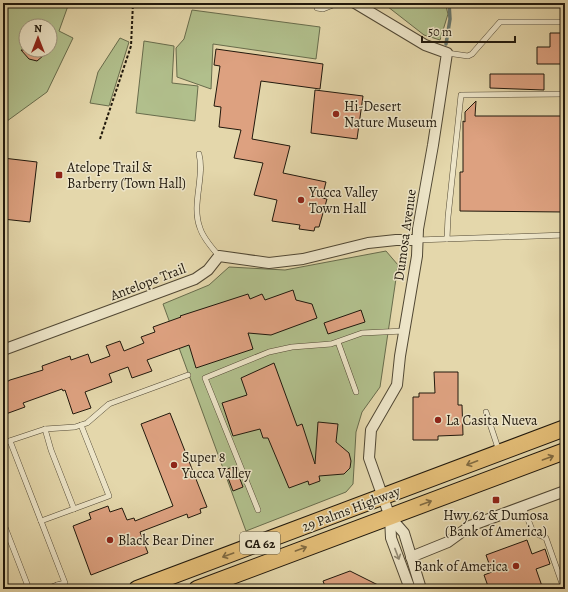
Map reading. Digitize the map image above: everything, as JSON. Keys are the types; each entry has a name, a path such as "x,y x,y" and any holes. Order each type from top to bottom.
{"main road":[{"name":"29 Palms Highway","path":"137,589 565,428"},
{"name":"29 Palms Highway","path":"197,589 565,452"}],"street":[{"path":"355,3 425,45 447,53"},
{"name":"Dumosa Avenue","path":"421,589 404,533 390,517 369,458 371,430 397,385 404,331 417,256 417,240 447,53"},
{"path":"219,256 269,263 303,259 368,243 396,240 417,240"},
{"name":"Antelope Trail","path":"3,350 195,279 208,270 219,256"},
{"path":"411,557 448,542 470,526 565,491"},
{"name":"Dumosa Avenue","path":"390,517 391,538 410,589"}],"lane":[{"path":"316,8 323,9 338,3"},
{"path":"447,53 468,56 472,54 500,22 565,22"},
{"path":"447,239 461,95 565,94"},
{"path":"199,154 202,164 197,213 199,227 219,256"},
{"path":"417,240 565,235"},
{"path":"258,510 205,378 269,352 292,347 331,344 362,333 404,331"},
{"path":"338,342 356,392"},
{"path":"3,443 45,429 82,425 92,419 109,404 188,375"},
{"path":"486,412 500,453"},
{"path":"41,521 109,496 82,425"},
{"path":"45,429 51,450 74,509"},
{"path":"10,441 65,583 58,587 46,589"},
{"path":"523,506 533,532 546,538 564,589"},
{"path":"3,522 4,528 29,589"}],"path":[{"path":"100,139 131,46 133,3"}],"green space":[{"path":"3,3 69,3 59,31 73,38 47,92 3,124"},
{"path":"383,3 445,3 448,14 440,40 424,35"},
{"path":"192,10 320,27 316,59 213,44 211,89 177,77 176,48 184,39"},
{"path":"120,38 129,42 109,106 90,103 98,72"},
{"path":"144,41 174,46 172,83 198,86 195,121 136,113"},
{"path":"386,251 398,265 380,387 362,412 356,432 353,484 346,492 246,531 163,304 209,285 229,267 285,270"}],"building":[{"path":"550,33 565,33 565,64 537,64 537,47 550,47"},
{"path":"216,49 323,64 320,89 261,81 252,139 290,146 283,173 326,182 322,198 327,199 319,227 315,227 314,231 299,229 300,225 272,221 277,200 254,195 263,163 234,158 241,130 219,127 221,107 214,106 220,66 214,65"},
{"path":"28,58 41,58 37,61"},
{"path":"490,74 544,74 544,90 490,88"},
{"name":"Hi-Desert Nature Museum","path":"315,90 363,96 357,139 311,133"},
{"path":"476,101 475,116 565,116 565,212 460,211 460,172 463,172 463,121 465,122 465,112"},
{"path":"3,158 37,162 30,222 3,219"},
{"path":"293,290 296,300 312,304 317,318 271,335 248,333 253,349 196,368 189,345 147,360 152,371 132,378 128,367 109,374 112,382 85,392 91,408 73,414 65,390 63,391 62,389 23,403 25,407 3,415 3,384 10,380 43,370 42,366 70,356 71,360 88,354 91,363 110,356 106,346 120,341 124,351 144,343 141,337 155,332 153,327 181,317 180,316 248,294 250,299 262,294 265,300"},
{"path":"361,310 365,322 328,334 324,323"},
{"path":"274,363 297,426 302,424 315,464 318,422 338,424 336,442 349,453 351,461 350,468 344,474 319,476 320,481 309,485 308,481 289,488 268,438 263,438 260,429 233,436 222,403 247,395 241,378"},
{"name":"La Casita Nueva","path":"434,372 458,372 458,405 462,405 463,435 438,436 438,440 413,440 413,397 419,397 419,393 435,393"},
{"path":"170,413 207,507 200,509 201,513 188,518 187,514 140,532 148,553 91,575 73,526 91,519 89,513 108,506 110,512 122,508 127,520 134,518 135,521 173,506 141,424"},
{"path":"235,466 243,487 233,491 225,470"},
{"name":"Bank of America","path":"527,540 532,554 545,549 550,564 536,569 543,589 489,589 484,575 492,572 486,555"},
{"path":"350,571 386,589 326,589 323,581"}],"waterway":[{"path":"446,44 450,19 449,3"}],"place":[{"name":"Hi-Desert Nature Museum","path":"336,114"},
{"name":"Atelope Trail & Barberry (Town Hall)","path":"59,175"},
{"name":"Yucca Valley Town Hall","path":"301,200"},
{"name":"La Casita Nueva","path":"438,420"},
{"name":"Super 8 Yucca Valley","path":"174,465"},
{"name":"Hwy 62 & Dumosa (Bank of America)","path":"496,500"},
{"name":"Black Bear Diner","path":"110,540"},
{"name":"Bank of America","path":"516,566"}]}
